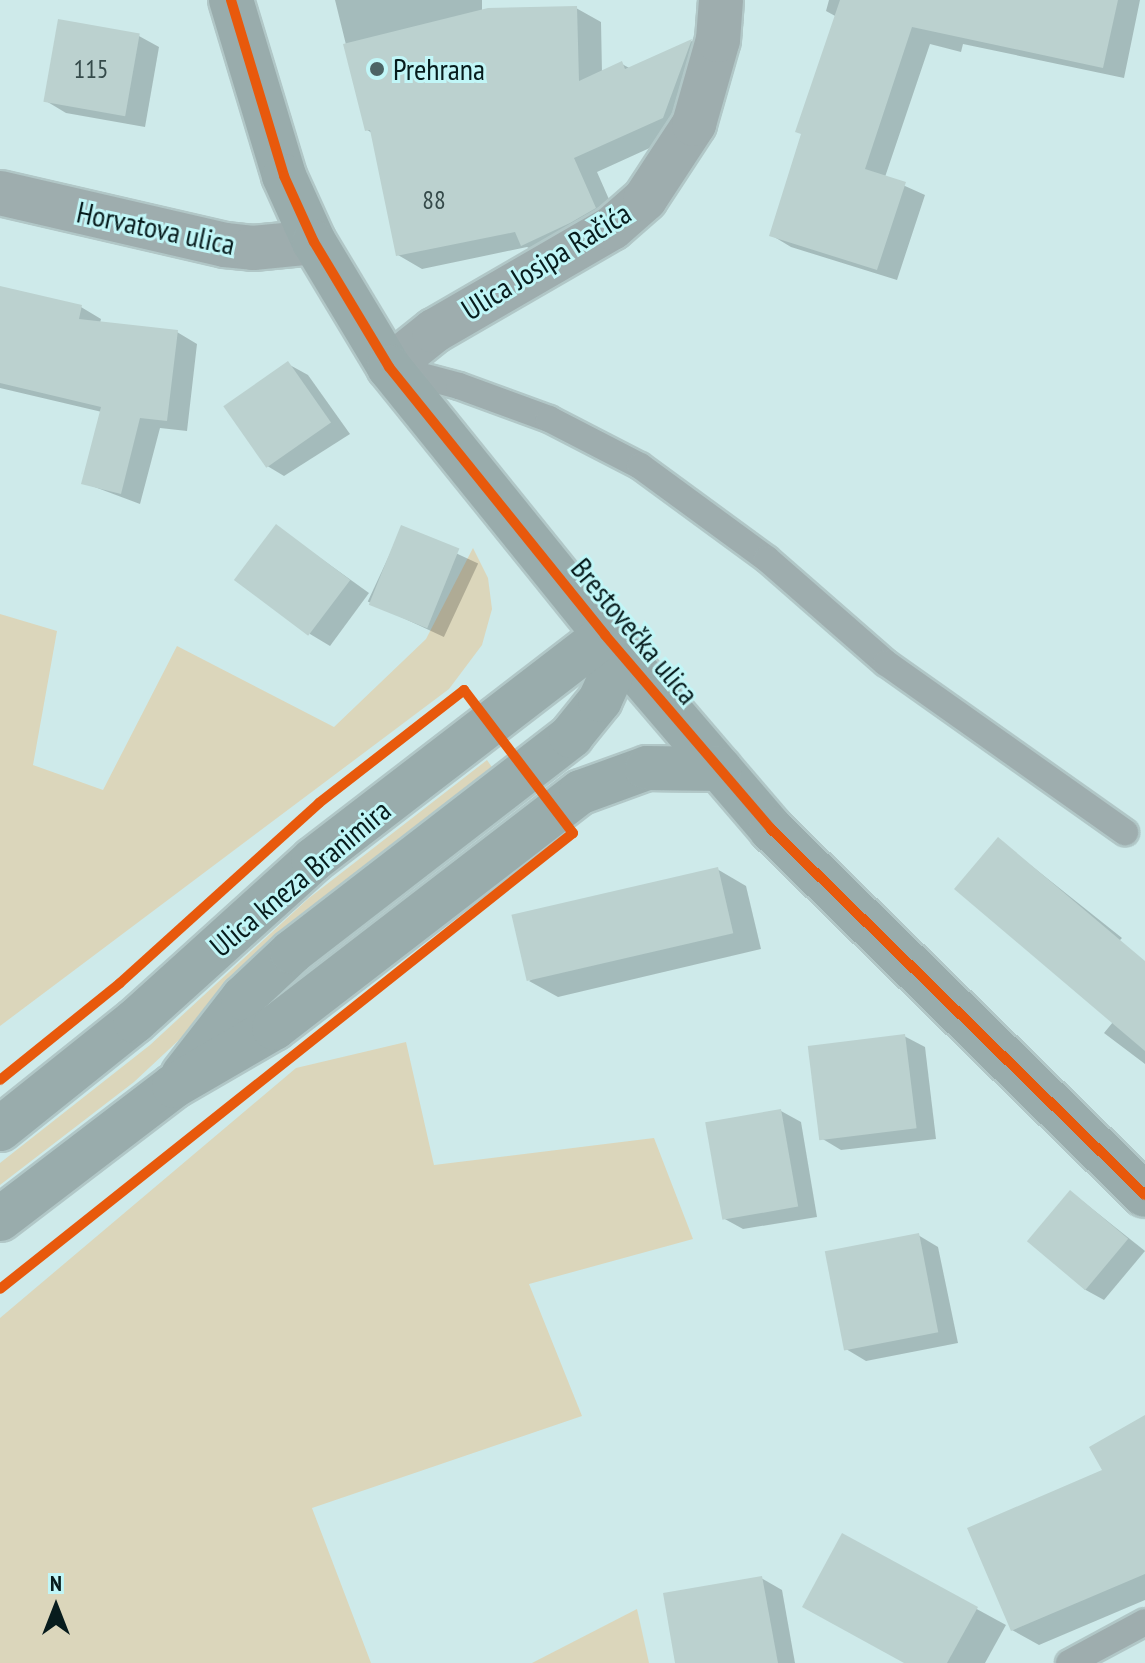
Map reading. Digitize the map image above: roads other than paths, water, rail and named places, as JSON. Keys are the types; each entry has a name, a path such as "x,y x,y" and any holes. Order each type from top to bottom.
{"street":[{"name":"Brestovečka ulica","path":"231,0 284,176 314,242 389,367 613,644 771,829 1145,1195"},
{"name":"Ulica Josipa Račića","path":"389,367 447,323 612,228 645,199 694,124 718,40 721,0"},
{"name":"Horvatova ulica","path":"0,193 225,245 253,248 314,242"},
{"name":"Ulica kneza Branimira","path":"174,1086 243,998 292,952 571,736 600,700 613,644"},
{"name":"Ulica kneza Branimira","path":"0,1129 135,1021 313,860 613,644"},
{"name":"Ulica kneza Branimira","path":"0,1219 174,1086 274,1028 581,792 647,768 720,769"}],"lane":[{"path":"389,367 459,386 549,419 640,466 767,559 886,663 1125,832"},
{"path":"1069,1663 1145,1622"}],"place":[{"name":"Prehrana","path":"377,69"}]}
